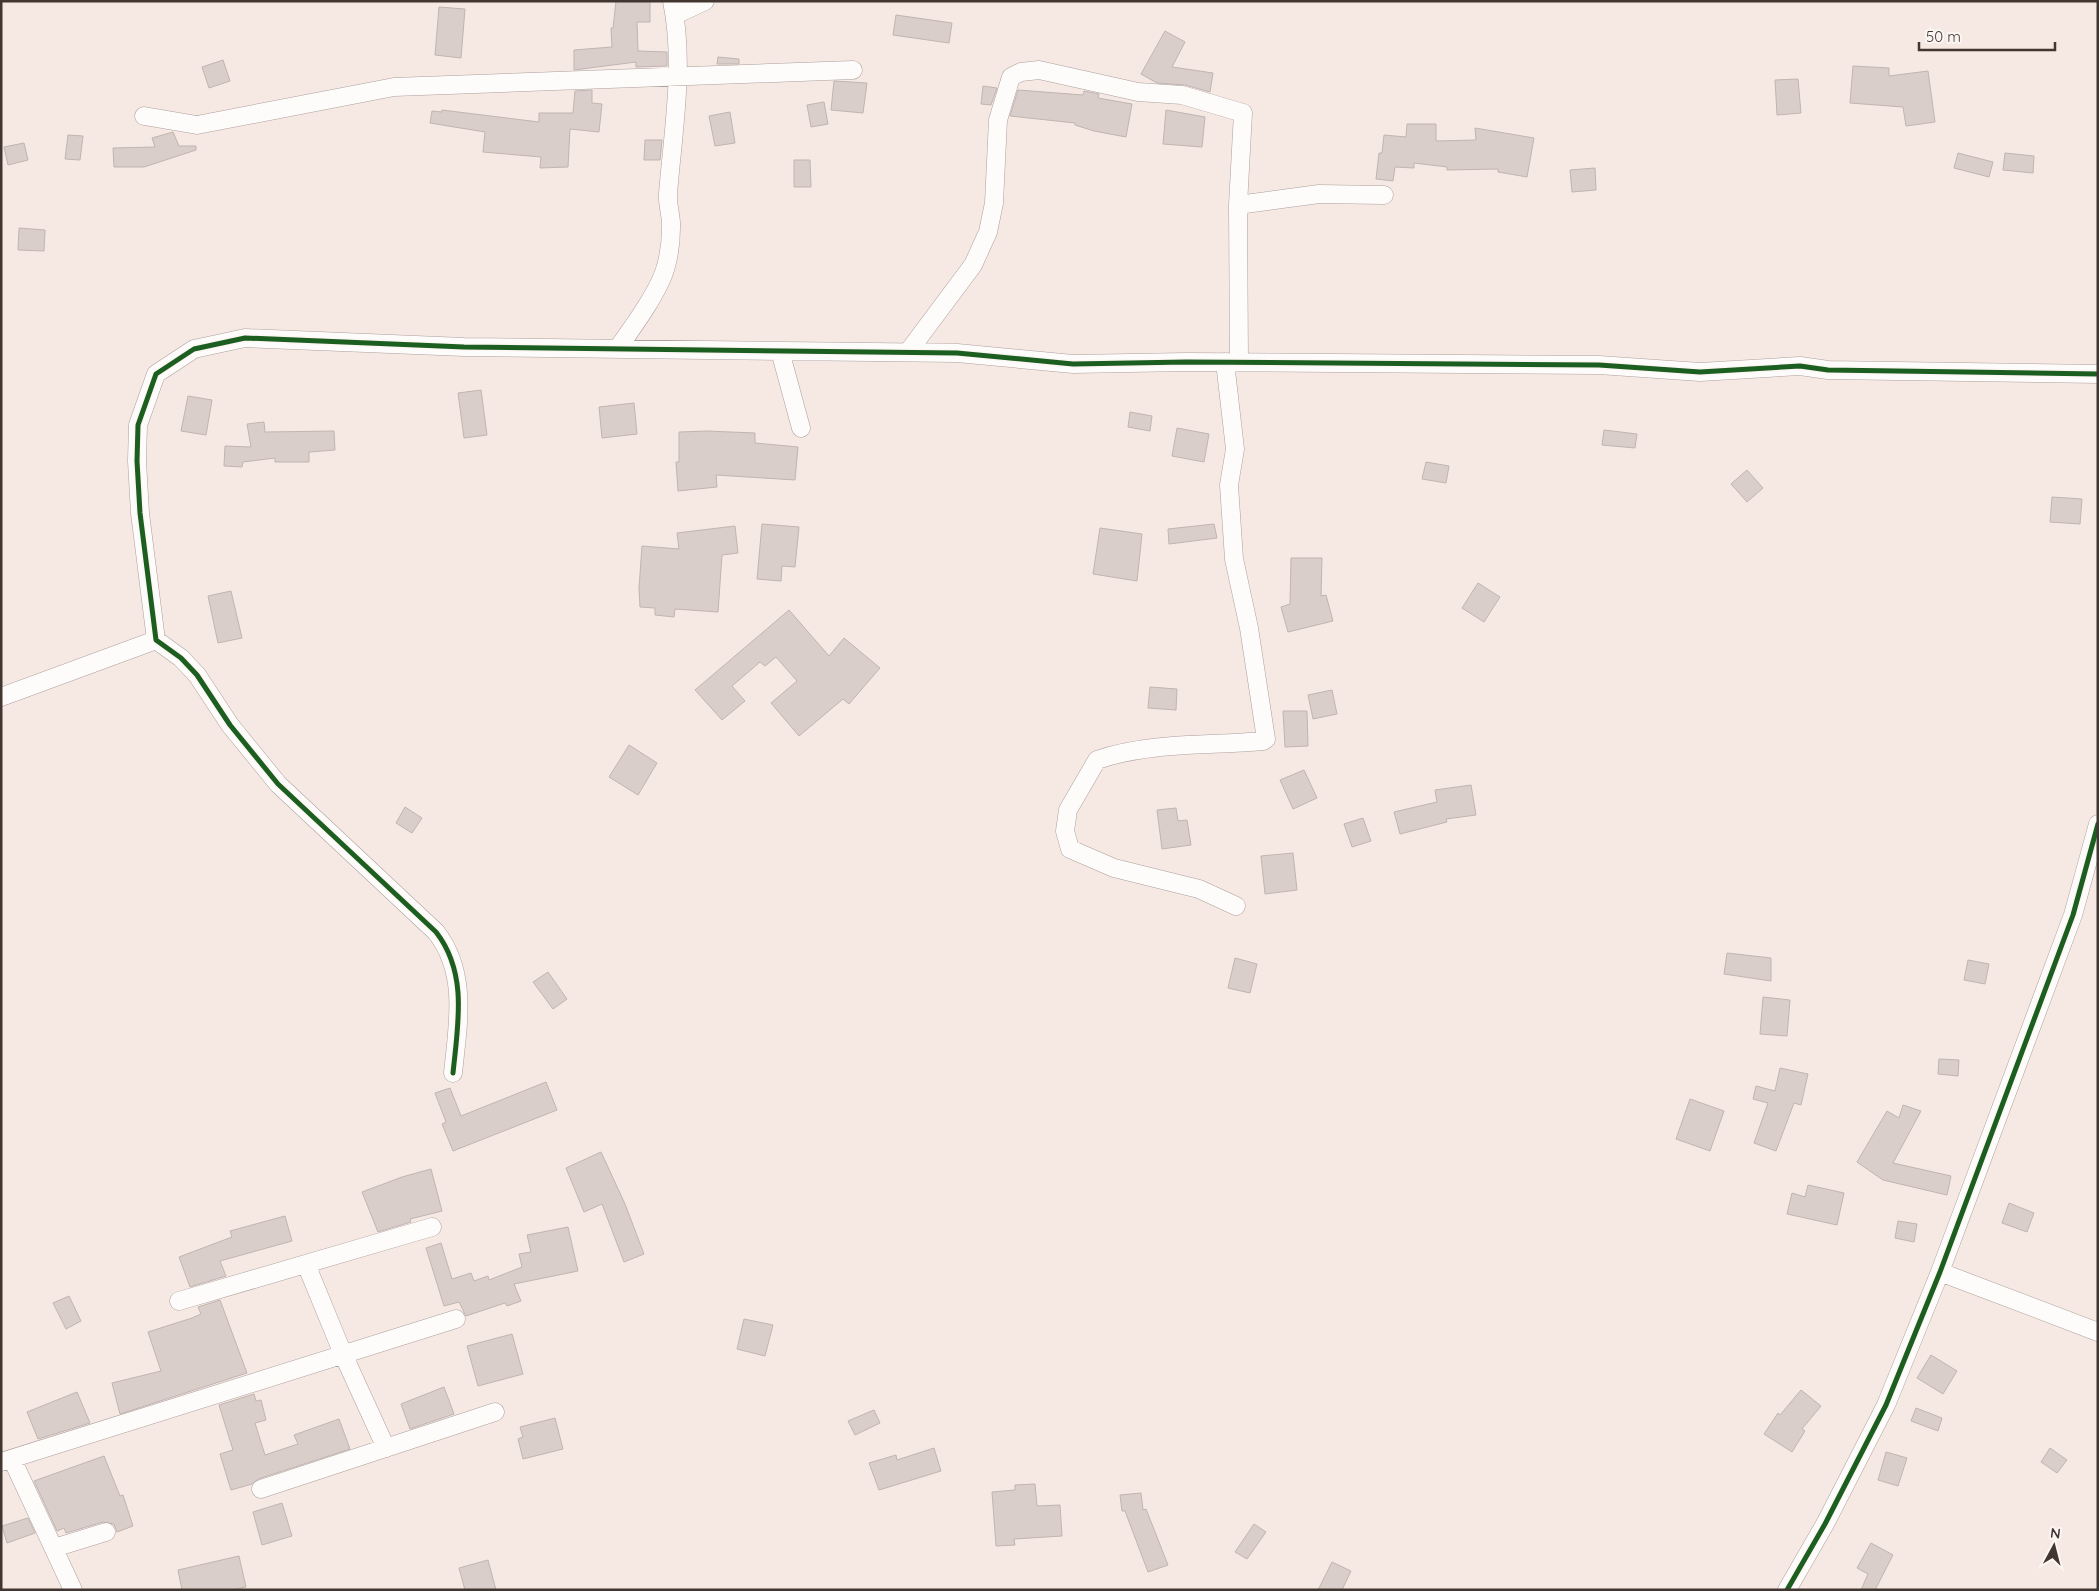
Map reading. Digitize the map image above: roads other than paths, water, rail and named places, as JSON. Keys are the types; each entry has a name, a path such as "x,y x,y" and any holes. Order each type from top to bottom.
{"street":[{"path":"618,348 641,315 666,267 671,228 668,197 674,149 677,75 678,32 673,8 706,1"},
{"path":"144,116 197,125 394,87 677,75 853,70"},
{"path":"908,352 973,265 988,232 994,203 998,120 1011,77 1022,72 1039,70 1138,92 1182,96 1243,113 1232,362 1235,450 1228,485 1234,559 1249,628 1266,739 1255,742 1124,753 1097,760 1068,810 1065,832 1070,849 1114,868 1199,889 1236,906"},
{"path":"1238,205 1319,194 1384,195"},
{"path":"453,1072 460,1006 455,968 446,944 436,932 278,784 235,732 197,675 181,658 156,640 140,513 136,461 138,425 156,374 194,349 246,338 464,347 957,353 1073,364 1232,362 1599,365 1700,372 1800,366 1828,370 2098,374"},
{"path":"780,351 801,428"},
{"path":"1,697 156,640"},
{"path":"1787,1590 1825,1524 1886,1404 1940,1272 2073,915 2098,824"},
{"path":"179,1301 432,1227"},
{"path":"306,1264 343,1354 386,1448"},
{"path":"1940,1272 2098,1332"},
{"path":"73,1590 54,1548 7,1460 456,1319"},
{"path":"261,1489 495,1412"},
{"path":"54,1548 106,1532"}]}
